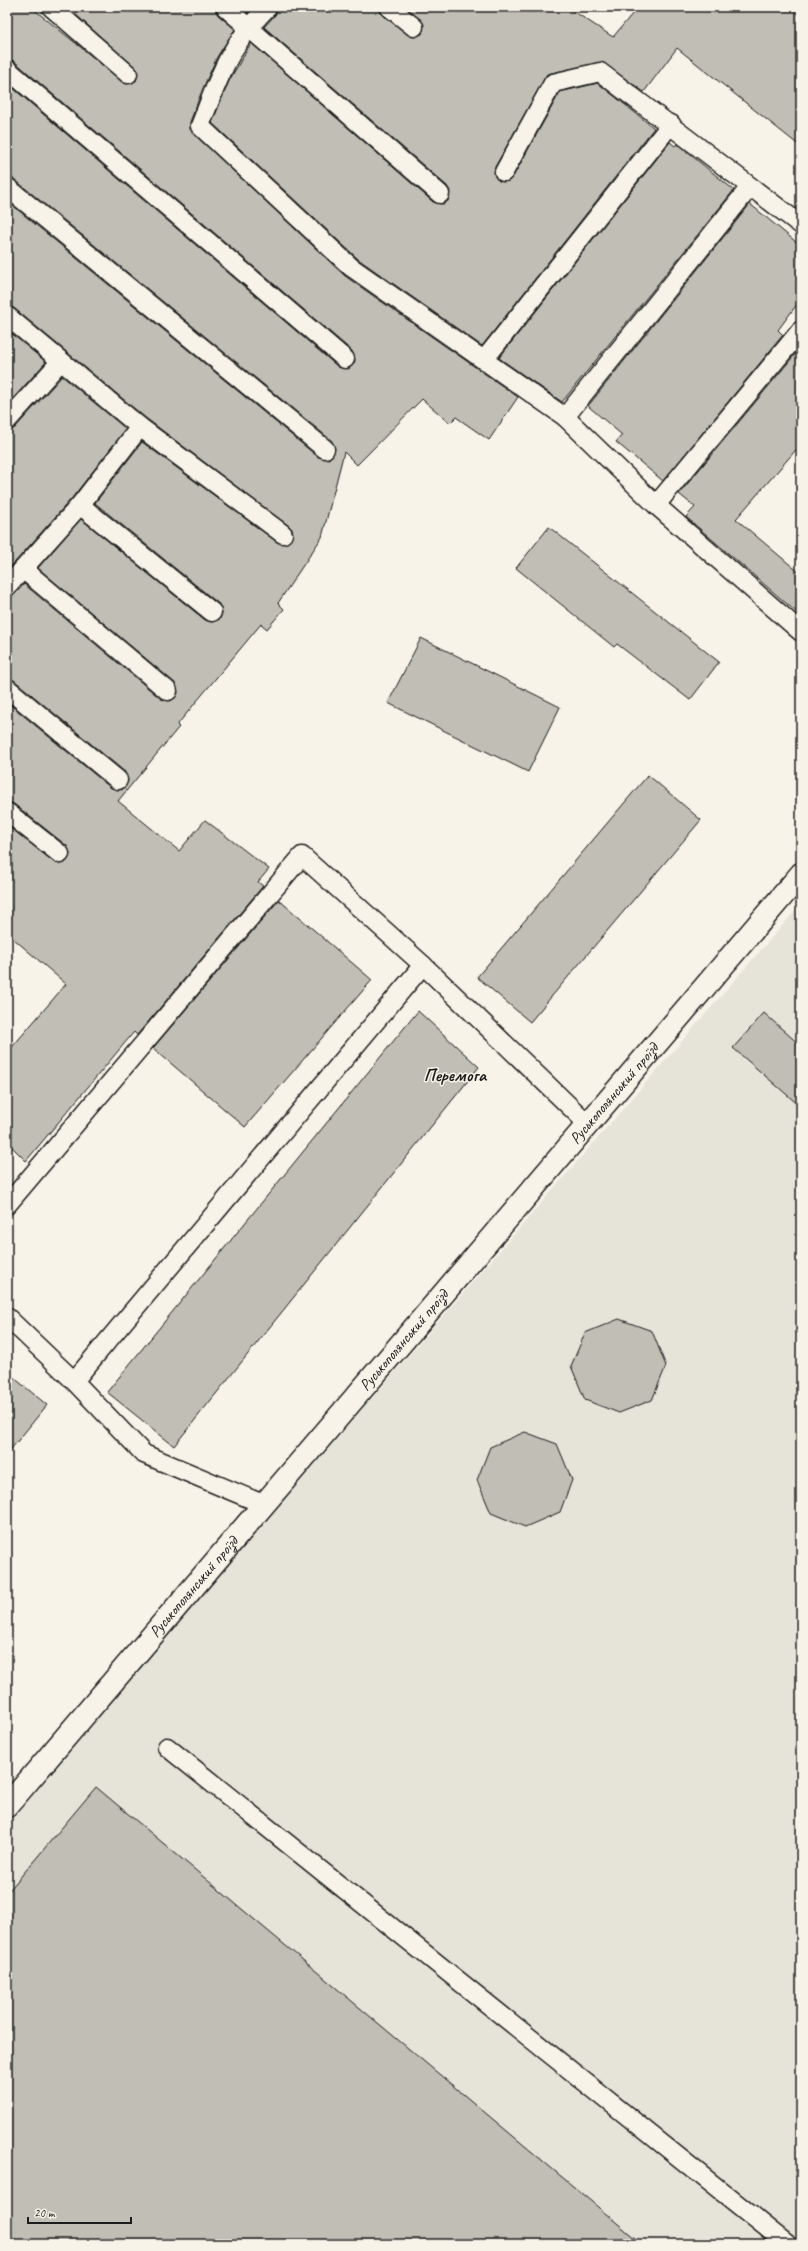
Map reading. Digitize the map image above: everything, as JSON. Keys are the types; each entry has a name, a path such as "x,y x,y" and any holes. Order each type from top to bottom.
{"street":[{"name":"Руськополянський проїзд","path":"7,1806 801,874"}],"lane":[{"path":"51,7 128,74"},
{"path":"225,7 440,194"},
{"path":"268,7 248,27 224,64 200,126 351,267 565,417 656,505 801,632"},
{"path":"389,7 414,27"},
{"path":"7,69 345,359"},
{"path":"504,172 553,83 600,72 671,124 750,187 801,225"},
{"path":"484,360 671,124"},
{"path":"7,187 325,449"},
{"path":"565,417 750,187"},
{"path":"7,316 140,427 282,534"},
{"path":"656,505 801,330"},
{"path":"7,421 61,361"},
{"path":"7,587 80,505 140,427"},
{"path":"80,505 212,612"},
{"path":"23,569 168,691"},
{"path":"7,688 118,780"},
{"path":"7,812 60,854"},
{"path":"7,1205 302,856 423,965 589,1124"},
{"path":"74,1381 423,965"},
{"path":"7,1317 74,1381 144,1454 265,1505"},
{"path":"167,1747 787,2244"}],"shaded area":[{"path":"801,904 801,2244 7,2244 7,1818"}],"building":[{"path":"7,7 31,7 126,84 136,81 138,70 75,14 80,7 215,7 218,15 235,29 217,57 203,88 190,122 190,128 193,133 345,276 518,397 489,440 456,417 450,423 422,399 357,465 344,452 322,537 278,603 284,609 267,629 261,624 177,725 179,727 118,801 179,851 205,820 269,869 258,882 263,886 137,1035 134,1032 26,1161 7,1142 7,1053 66,984 7,933 7,825 54,862 64,864 70,855 67,846 14,804 7,802 7,702 111,788 122,790 128,781 125,772 14,680 7,678 7,597 15,594 24,584 161,699 171,701 178,693 175,683 38,568 81,519 205,620 211,622 220,619 222,613 219,604 95,503 142,442 277,542 287,543 293,535 289,526 147,419 14,308 7,306 7,201 318,457 329,459 335,450 332,441 14,179 7,177 7,83 338,367 349,369 355,361 352,351 14,61 7,59"},
{"path":"241,7 254,7 248,13"},
{"path":"278,7 379,7 382,15 413,37 422,34 424,24 406,7 567,7 613,37 638,7 801,7 801,147 677,48 644,92 602,62 547,74 495,167 495,177 499,181 509,181 513,177 560,92 598,83 654,128 482,346 358,259 212,123 229,81 251,43 433,202 443,204 448,201 450,191 447,186 264,27 276,14"},
{"path":"670,142 675,146 677,144 734,190 562,402 499,358"},
{"path":"750,204 801,246 801,299 778,330 783,335 663,481 616,442 622,435 588,406"},
{"path":"7,330 46,362 7,405"},
{"path":"797,352 801,356 801,444 736,519 801,574 801,616 686,517 695,507 679,494"},
{"path":"62,376 126,429 72,498 7,571 7,431 15,428"},
{"path":"549,527 719,662 690,700 617,644 614,647 516,568"},
{"path":"421,638 560,707 528,772 388,703"},
{"path":"648,775 701,820 530,1022 477,977"},
{"path":"279,900 372,980 245,1127 153,1048"},
{"path":"418,1011 479,1067 174,1446 107,1392"},
{"path":"764,1013 801,1046 801,1107 733,1048"},
{"path":"619,1319 652,1331 666,1366 652,1400 619,1413 585,1400 571,1366 585,1333"},
{"path":"7,1372 47,1405 7,1454"},
{"path":"525,1432 557,1444 572,1480 560,1512 525,1527 491,1513 477,1480 490,1447"},
{"path":"96,1787 642,2244 7,2244 7,1893"}],"district":[{"name":"Перемога","path":"455,1075"}]}
